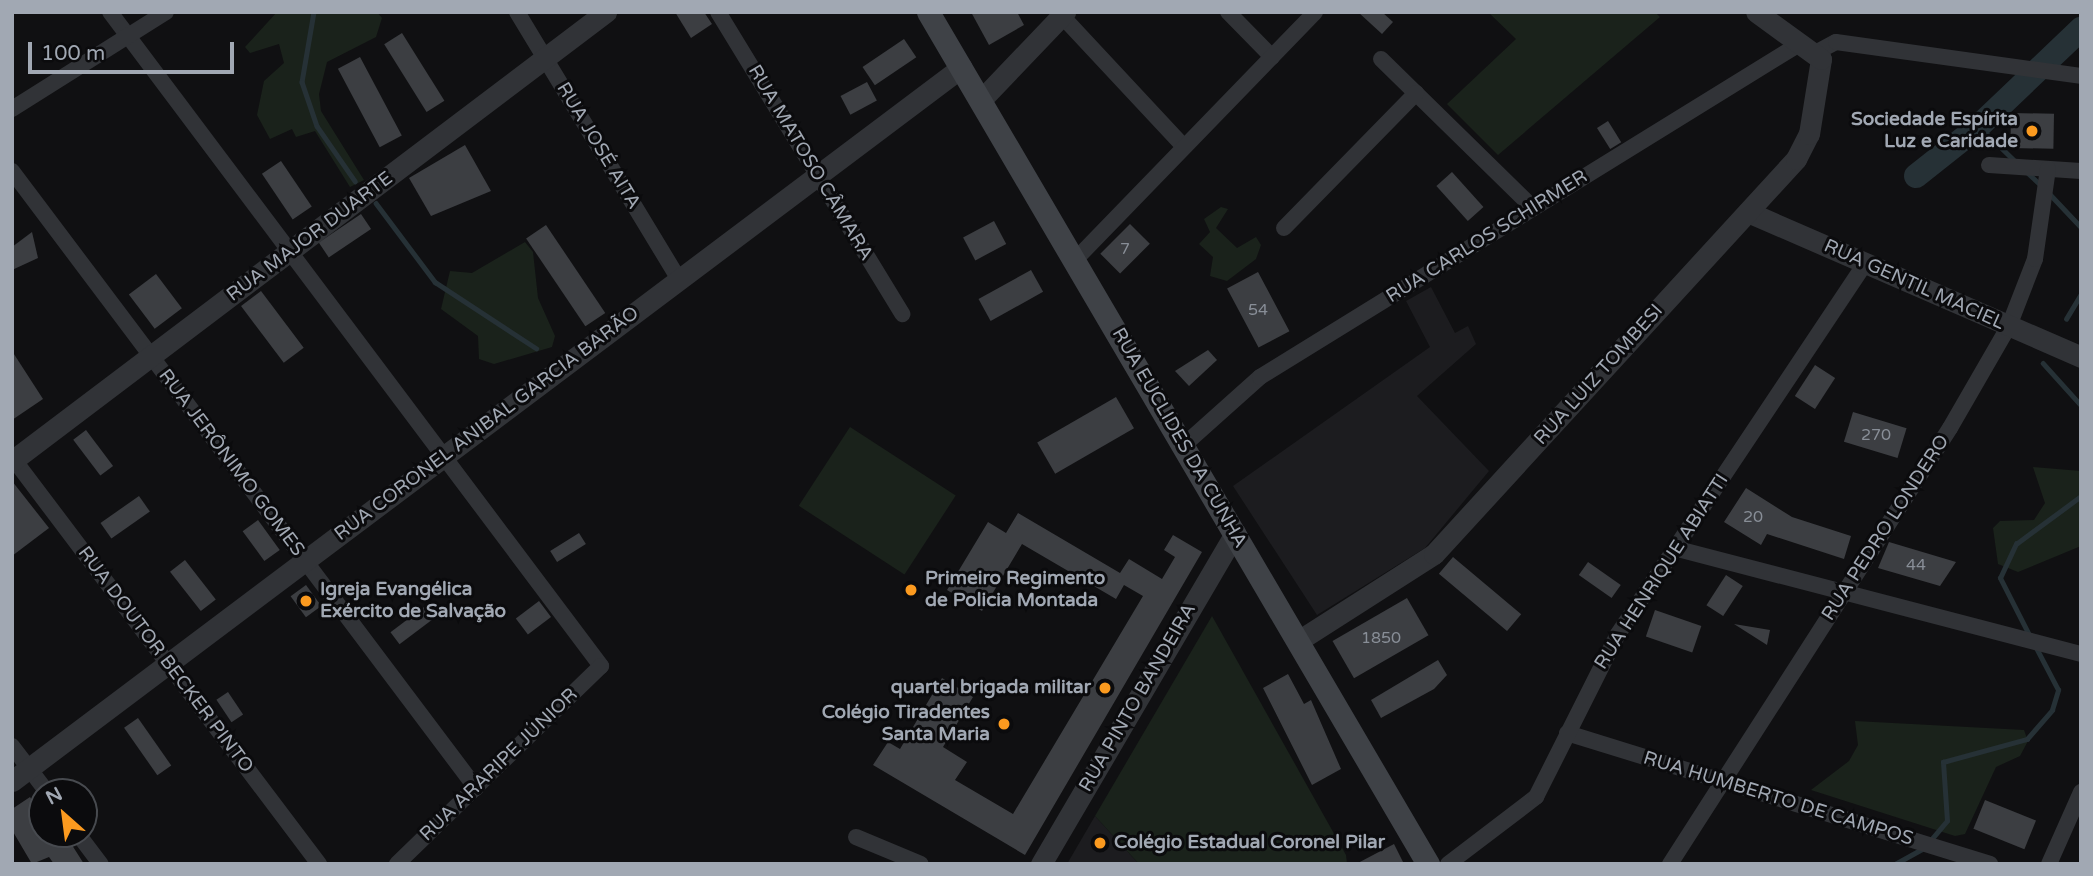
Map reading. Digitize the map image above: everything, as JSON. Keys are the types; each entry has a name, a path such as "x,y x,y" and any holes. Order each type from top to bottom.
{"main road":[{"name":"RUA EUCLIDES DA CUNHA","path":"929,12 1429,864"}],"street":[{"path":"110,12 443,456"},
{"path":"12,109 166,12"},
{"name":"RUA JOSÉ AITA","path":"517,12 679,279"},
{"name":"RUA MAJOR DUARTE","path":"13,459 291,254 606,12"},
{"name":"RUA MATOSO CÂMARA","path":"718,12 902,314"},
{"path":"1228,12 1272,57"},
{"path":"1075,260 1315,12"},
{"path":"1756,12 1809,48"},
{"path":"981,100 1064,14 1184,147"},
{"name":"RUA CARLOS SCHIRMER","path":"1184,445 1259,377 1533,208 1809,48 1836,42 2081,76"},
{"name":"RUA LUIZ TOMBESI","path":"1298,641 1434,554 1803,149 1819,87 1809,48"},
{"path":"1381,59 1533,208"},
{"name":"RUA CORONEL ANIBAL GARCIA BARÃO","path":"21,775 817,172 962,66"},
{"path":"1284,228 1416,93"},
{"path":"1989,166 2081,171"},
{"name":"RUA PEDRO LONDERO","path":"1670,864 1845,592 2009,326 2035,259 2048,169"},
{"name":"RUA JERÔNIMO GOMES","path":"12,171 476,788"},
{"name":"RUA GENTIL MACIEL","path":"1748,212 2081,358"},
{"name":"RUA HENRIQUE ABIATTI","path":"1448,864 1536,797 1618,634 1865,263"},
{"name":"RUA ARARIPE JÚNIOR","path":"397,864 601,667 443,456"},
{"name":"RUA DOUTOR BECKER PINTO","path":"13,459 319,864"},
{"name":"RUA PINTO BANDEIRA","path":"1041,864 1234,533"},
{"path":"1674,548 2081,654"},
{"name":"RUA HUMBERTO DE CAMPOS","path":"1567,733 1990,864"},
{"path":"12,746 21,775"},
{"path":"2049,864 2081,792"},
{"path":"856,837 920,864"},
{"path":"89,848 101,864"}],"shaded area":[{"path":"277,12 377,12 382,18 376,37 327,62 319,94 321,111 364,180 350,187 315,131 296,137 292,129 270,139 257,115 264,81 284,63 279,44 250,53 245,47"},
{"path":"1488,12 1655,12 1660,17 1498,155 1447,104 1516,39"},
{"path":"1221,207 1228,209 1216,228 1237,248 1256,237 1261,245 1256,259 1227,281 1210,276 1213,257 1199,244 1210,232 1204,219"},
{"path":"525,242 533,252 538,298 555,336 552,347 494,364 479,359 478,336 441,309 450,271 472,273"},
{"path":"1431,287 1455,333 1468,326 1476,344 1417,396 1489,471 1425,548 1317,615 1233,486 1430,347 1406,301"},
{"path":"850,427 956,496 904,574 799,506"},
{"path":"2033,467 2081,471 2081,546 2018,572 1998,564 1993,528 2000,521 2034,520 2045,503"},
{"path":"1212,616 1346,855 1347,864 1139,864 1095,816"},
{"path":"1855,721 2024,730 2028,741 2020,756 1996,767 1965,834 1955,836 1811,790 1849,761 1858,745"},
{"name":"Colégio Estadual Coronel Pilar","path":"1095,816 1139,864 1067,864"}],"building":[{"path":"675,12 704,12 712,24 691,38"},
{"path":"971,12 1017,12 1024,25 989,45"},
{"path":"1358,12 1382,12 1393,22 1382,34"},
{"path":"402,33 444,101 427,112 384,44"},
{"path":"904,39 916,57 875,85 863,67"},
{"path":"360,57 402,136 380,147 338,69"},
{"path":"867,82 877,101 850,115 841,96"},
{"name":"Sociedade Espírita Luz e Caridade","path":"2011,113 2054,114 2053,149 2010,148"},
{"path":"1608,121 1621,142 1610,149 1597,128"},
{"path":"465,145 491,191 431,216 409,178"},
{"path":"281,161 312,207 293,219 262,174"},
{"path":"1452,172 1483,207 1468,221 1436,186"},
{"path":"361,214 371,229 329,257 319,243"},
{"path":"994,221 1006,244 975,260 963,237"},
{"path":"1130,224 1150,244 1120,273 1100,254"},
{"path":"546,225 605,313 585,326 526,238"},
{"path":"32,232 38,258 12,270 12,247"},
{"path":"1031,270 1043,292 991,321 979,299"},
{"path":"1258,272 1289,331 1259,348 1227,288"},
{"path":"156,274 182,308 155,329 129,294"},
{"path":"261,291 304,348 284,363 241,306"},
{"path":"1208,350 1217,360 1189,386 1175,371"},
{"path":"12,351 43,399 12,420"},
{"path":"1815,365 1835,378 1815,409 1795,396"},
{"path":"1116,397 1134,428 1055,474 1037,442"},
{"path":"1853,412 1907,428 1897,458 1844,442"},
{"path":"86,430 113,466 100,476 73,440"},
{"path":"12,481 49,528 12,556"},
{"path":"1746,488 1792,517 1851,536 1844,559 1767,534 1761,545 1724,522"},
{"path":"139,496 150,512 111,539 100,523"},
{"name":"quartel brigada militar","path":"1018,513 1120,573 1129,559 1162,579 1175,557 1164,550 1173,535 1202,552 1025,855 873,765 888,742 900,749 942,678 973,697 943,747 967,762 955,780 1013,814 1143,596 1124,585 1116,599 1022,544 982,611 947,590 988,522 1006,533"},
{"path":"258,520 280,550 264,561 243,531"},
{"path":"579,533 586,544 557,562 550,551"},
{"path":"1889,542 1956,562 1940,586 1878,568"},
{"path":"1453,557 1521,614 1507,631 1439,574"},
{"path":"185,560 216,599 201,611 170,572"},
{"path":"1588,562 1621,585 1612,598 1579,575"},
{"path":"1726,575 1743,586 1723,616 1706,605"},
{"name":"Igreja Evangélica Exército de Salvação","path":"306,585 321,606 306,617 291,596"},
{"path":"1407,598 1428,635 1354,678 1333,641"},
{"path":"432,601 441,613 399,644 390,632"},
{"path":"539,601 551,617 528,634 516,618"},
{"path":"1655,610 1701,626 1692,652 1646,636"},
{"path":"1734,624 1770,630 1767,645"},
{"path":"1438,660 1447,675 1434,689 1381,718 1371,700"},
{"path":"1288,674 1304,704 1311,700 1341,769 1312,785 1263,688"},
{"path":"228,692 243,714 231,722 216,700"},
{"path":"138,718 171,766 157,775 124,728"},
{"path":"28,798 28,848 74,848 84,864 54,864 49,857 32,864 12,830 12,809"},
{"path":"1985,800 2036,821 2024,849 1973,829"},
{"path":"1394,844 1404,864 1356,864"}],"waterway":[{"path":"314,12 302,82 317,126 355,181"},
{"path":"1916,176 1979,126 2081,29"},
{"path":"1979,126 2016,162"},
{"path":"2028,173 2042,186"},
{"path":"2048,192 2081,227"},
{"path":"376,203 435,282 536,348"},
{"path":"2066,319 2081,294"},
{"path":"2043,363 2081,405"},
{"path":"2030,637 2000,578 2016,544 2081,496"},
{"path":"1930,841 1947,821 1943,762 2027,739 2052,710 2058,690 2036,648"},
{"path":"1895,864 1924,848"}],"place":[{"name":"Sociedade Espírita Luz e Caridade","path":"2032,131"},
{"name":"Primeiro Regimento de Policia Montada","path":"911,590"},
{"name":"Igreja Evangélica Exército de Salvação","path":"306,601"},
{"name":"quartel brigada militar","path":"1105,688"},
{"name":"Colégio Tiradentes Santa Maria","path":"1004,724"},
{"name":"Colégio Estadual Coronel Pilar","path":"1100,843"}]}
